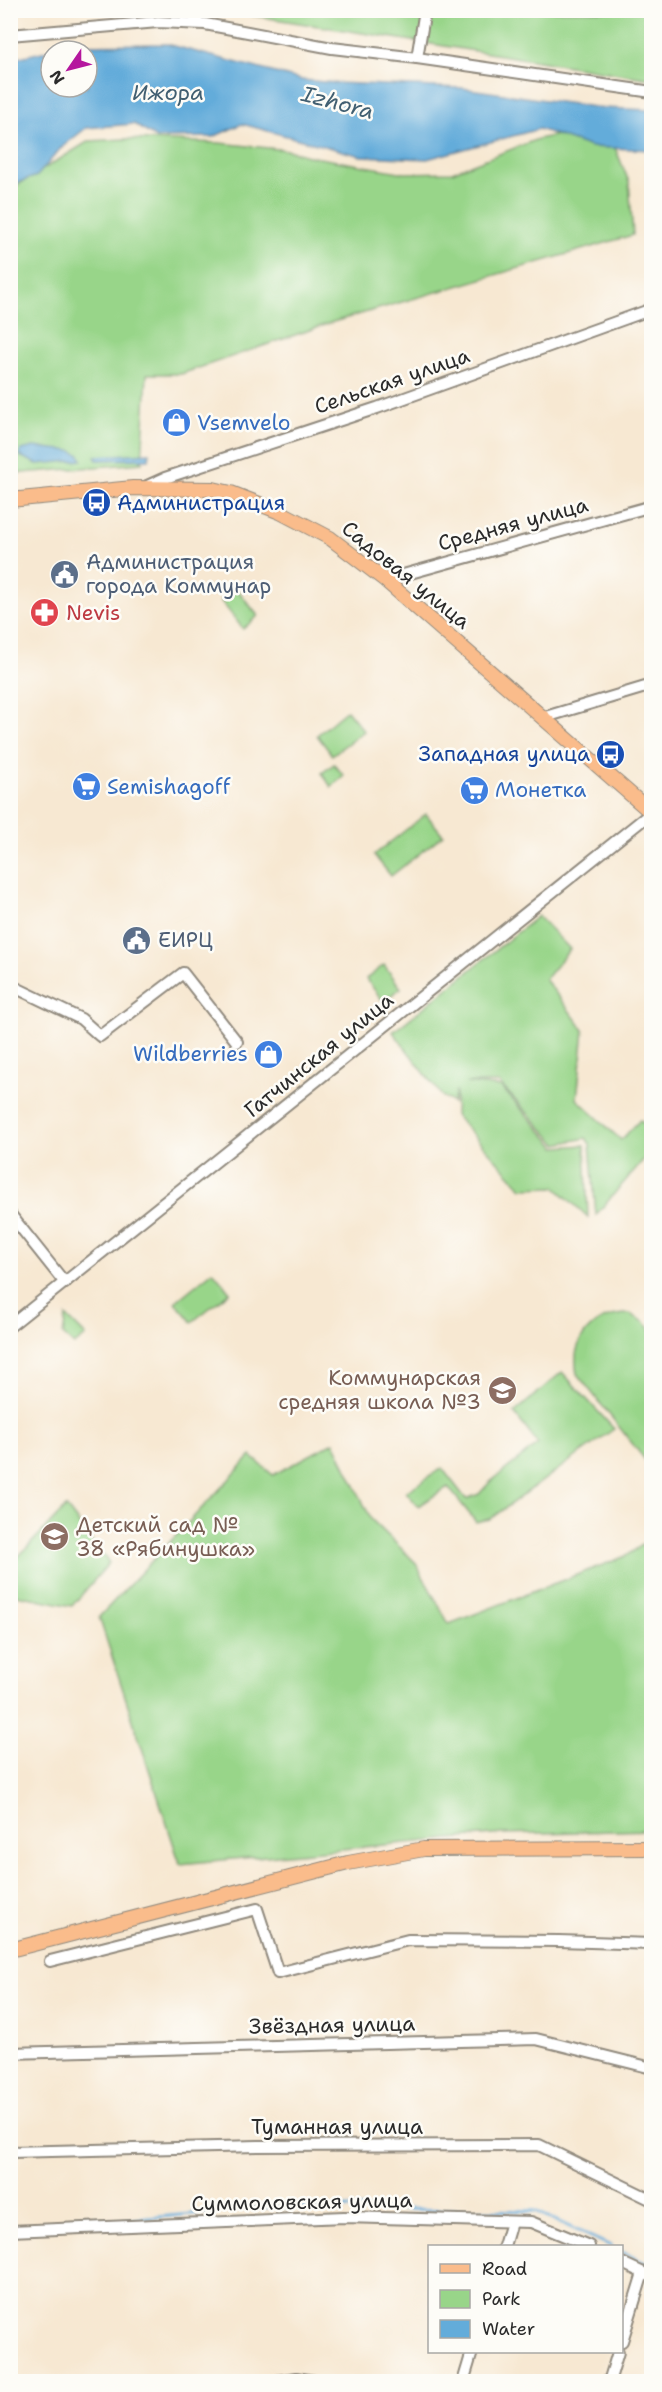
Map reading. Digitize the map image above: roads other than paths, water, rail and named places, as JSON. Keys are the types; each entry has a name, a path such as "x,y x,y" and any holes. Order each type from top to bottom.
{"main road":[{"name":"Садовая улица","path":"10,500 145,488 213,489 231,493 280,512 330,538 385,580 651,813"},
{"path":"10,1950 348,1863 424,1849 651,1848"}],"street":[{"path":"417,58 425,10"},
{"path":"10,35 158,22 205,24 332,48 651,92"},
{"name":"Сельская улица","path":"145,488 165,478 377,408 651,309"},
{"name":"Средняя улица","path":"385,580 651,506"},
{"path":"542,718 651,685"},
{"name":"Гатчинская улица","path":"10,1326 651,813"},
{"path":"10,985 81,1019 100,1036 183,973 237,1042"},
{"path":"10,1214 65,1283"},
{"path":"50,1961 257,1908 278,1972 408,1941 559,1941 651,1944"},
{"name":"Звёздная улица","path":"10,2052 536,2039 651,2068"},
{"name":"Туманная улица","path":"10,2152 258,2146 539,2145 651,2200"},
{"name":"Суммоловская улица","path":"10,2231 344,2217 531,2222 584,2245"},
{"path":"505,2245 511,2222"},
{"path":"623,2263 647,2275 623,2336"},
{"path":"463,2382 472,2353"},
{"path":"609,2382 618,2353"},
{"path":"270,2382 297,2378 321,2382"}],"water":[{"name":"Ижора","path":"167,44 302,80 462,88 602,108 651,110 651,150 591,147 539,129 427,159 361,156 242,124 213,137 156,138 134,124 86,128 61,148 37,176 11,185 11,59 39,53 39,99 99,99 99,45"},
{"path":"34,447 72,451 80,455 82,460 37,464 20,456 21,450"},
{"path":"150,453 149,459 97,460 95,456"}],"waterway":[{"path":"117,2221 265,2207 535,2211 609,2245"},
{"path":"623,2252 652,2266"}],"place":[{"name":"Vsemvelo","path":"176,423"},
{"name":"Администрация","path":"96,503"},
{"name":"Администрация города Коммунар","path":"65,574"},
{"name":"Nevis","path":"45,613"},
{"name":"Западная улица","path":"611,754"},
{"name":"Semishagoff","path":"86,787"},
{"name":"Монетка","path":"474,790"},
{"name":"ЕИРЦ","path":"137,940"},
{"name":"Wildberries","path":"269,1054"},
{"name":"Коммунарская средняя школа №3","path":"502,1390"},
{"name":"Детский сад № 38 «Рябинушка»","path":"55,1537"}],"water label":[{"name":"Izhora","path":"338,102"}]}
